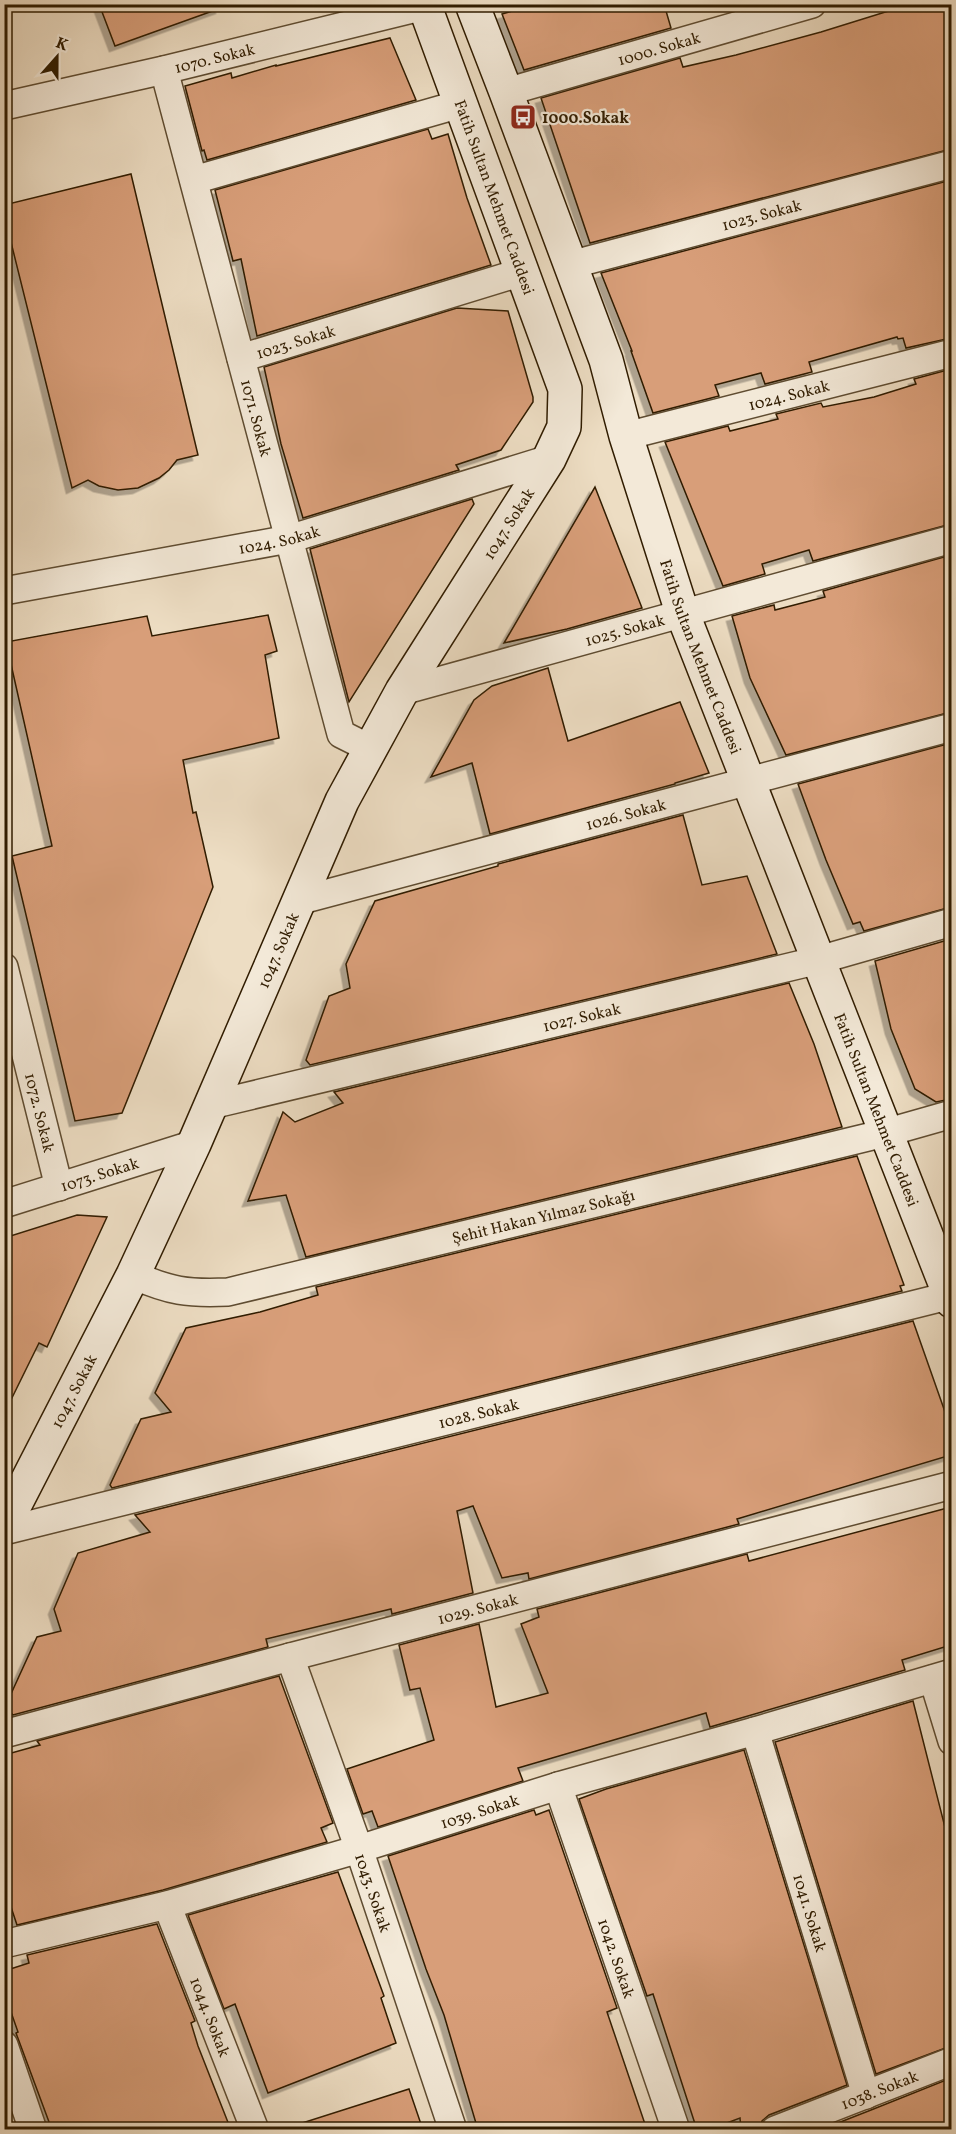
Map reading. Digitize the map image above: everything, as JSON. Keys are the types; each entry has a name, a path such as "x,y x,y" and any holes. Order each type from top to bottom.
{"main road":[{"name":"Fatih Sultan Mehmet Caddesi","path":"472,4 606,360 626,436 682,612 951,1297"},
{"name":"Fatih Sultan Mehmet Caddesi","path":"424,5 565,389"},
{"name":"1047. Sokak","path":"4,1526 133,1275 194,1144 342,801 402,691 549,459 564,427 565,389"}],"street":[{"name":"1000. Sokak","path":"506,92 812,4"},
{"name":"1070. Sokak","path":"4,106 164,70 424,5"},
{"name":"1071. Sokak","path":"164,70 341,734 369,748"},
{"path":"194,180 460,104"},
{"name":"1023. Sokak","path":"570,265 951,164"},
{"name":"1023. Sokak","path":"241,358 522,272"},
{"name":"1024. Sokak","path":"626,436 951,353"},
{"name":"1024. Sokak","path":"4,591 289,539 549,459"},
{"name":"1025. Sokak","path":"402,691 951,539"},
{"name":"1026. Sokak","path":"298,900 951,727"},
{"name":"1027. Sokak","path":"211,1104 819,960 951,922"},
{"name":"1072. Sokak","path":"4,968 59,1187"},
{"name":"Şehit Hakan Yılmaz Sokağı","path":"133,1275 164,1288 197,1293 228,1292 885,1133 951,1114"},
{"name":"1073. Sokak","path":"4,1204 194,1144"},
{"name":"1028. Sokak","path":"4,1531 951,1297"},
{"name":"1029. Sokak","path":"4,1734 951,1485"},
{"name":"1043. Sokak","path":"290,1657 453,2130"},
{"path":"942,1676 951,1741"},
{"name":"1039. Sokak","path":"4,1944 166,1905 358,1849 558,1786 942,1676"},
{"name":"1041. Sokak","path":"755,1731 866,2095"},
{"name":"1042. Sokak","path":"558,1786 676,2130"},
{"name":"1044. Sokak","path":"166,1905 255,2130"},
{"path":"4,2045 33,2130"},
{"name":"1038. Sokak","path":"775,2130 951,2061"}],"building":[{"path":"99,4 220,4 221,8 115,46"},
{"path":"537,4 664,4 671,28 524,70 502,14"},
{"path":"911,4 951,4 951,149 590,243 541,98 680,58 683,67 736,55"},
{"path":"390,38 416,100 207,160 204,150 202,151 185,86 231,73 232,78 276,65"},
{"path":"428,129 432,139 448,134 467,198 491,265 257,336 241,259 233,261 215,190"},
{"path":"131,174 198,455 177,460 159,478 138,488 118,490 99,486 88,480 72,488 4,214 4,205"},
{"path":"951,180 951,338 906,348 903,338 898,339 897,337 809,362 812,372 765,384 761,373 715,385 719,396 653,413 632,351 601,273"},
{"path":"457,308 508,311 533,402 501,450 456,465 459,470 303,518 281,444 264,367"},
{"path":"951,369 951,524 813,561 809,550 762,564 765,574 723,586 665,442 728,426 730,431 778,419 776,414 821,403 823,407 874,397 916,384 914,379"},
{"path":"595,487 642,608 567,629 504,643"},
{"path":"472,499 474,504 349,702 310,549"},
{"path":"951,555 951,712 786,755 750,678 732,616 774,605 775,610 825,597 823,591"},
{"path":"268,615 277,651 265,655 279,738 183,760 193,813 196,812 213,887 122,1113 75,1121 12,856 52,846 6,642 147,616 152,636"},
{"path":"548,668 568,741 680,702 709,773 490,834 472,763 431,777 474,700 492,686"},
{"path":"951,743 951,907 864,931 860,922 853,924 798,784"},
{"path":"683,815 702,885 747,876 777,954 310,1065 306,1060 329,996 350,988 346,964 375,901 498,866 498,864"},
{"path":"951,939 951,1099 936,1102 915,1089 891,1029 875,961"},
{"path":"789,983 814,1044 842,1127 306,1257 286,1195 248,1201 283,1112 295,1122 343,1103 334,1092"},
{"path":"857,1156 904,1285 900,1286 902,1291 112,1488 110,1485 141,1419 171,1412 155,1393 186,1328 260,1312 318,1295 316,1287"},
{"path":"77,1215 107,1217 47,1347 39,1343 4,1414 4,1238"},
{"path":"913,1321 951,1429 951,1455 737,1519 739,1524 529,1579 528,1573 502,1578 473,1506 457,1511 473,1593 392,1614 391,1609 266,1639 268,1647 13,1715 5,1707 37,1637 61,1631 54,1609 78,1553 150,1532 135,1515"},
{"path":"951,1507 951,1645 902,1660 905,1670 710,1727 706,1713 518,1768 523,1781 378,1827 372,1811 363,1814 347,1769 434,1740 420,1688 410,1690 399,1645 479,1624 496,1707 548,1693 521,1624 539,1617 537,1609 747,1554 749,1561"},
{"path":"279,1676 333,1823 321,1828 327,1842 163,1890 17,1925 4,1886 4,1755 40,1745 37,1741"},
{"path":"913,1701 951,1851 951,2046 876,2074 775,1742"},
{"path":"744,1750 847,2085 769,2115 762,2121 760,2130 741,2130 740,2118 708,2130 697,2130 653,1994 647,1996 579,1799 606,1789"},
{"path":"534,1810 536,1815 549,1810 617,2008 607,2012 647,2130 478,2130 444,2015 388,1856"},
{"path":"338,1872 384,1996 381,1998 396,2043 268,2093 235,2004 224,2009 188,1915"},
{"path":"157,1924 195,2021 191,2023 198,2046 231,2130 52,2130 16,2033 18,2032 4,1992 4,1971 29,1963 27,1955"},
{"path":"951,2078 951,2130 820,2130 871,2110"},
{"path":"409,2089 423,2130 300,2130 299,2124"}],"place":[{"name":"1000.Sokak","path":"523,117"}]}
